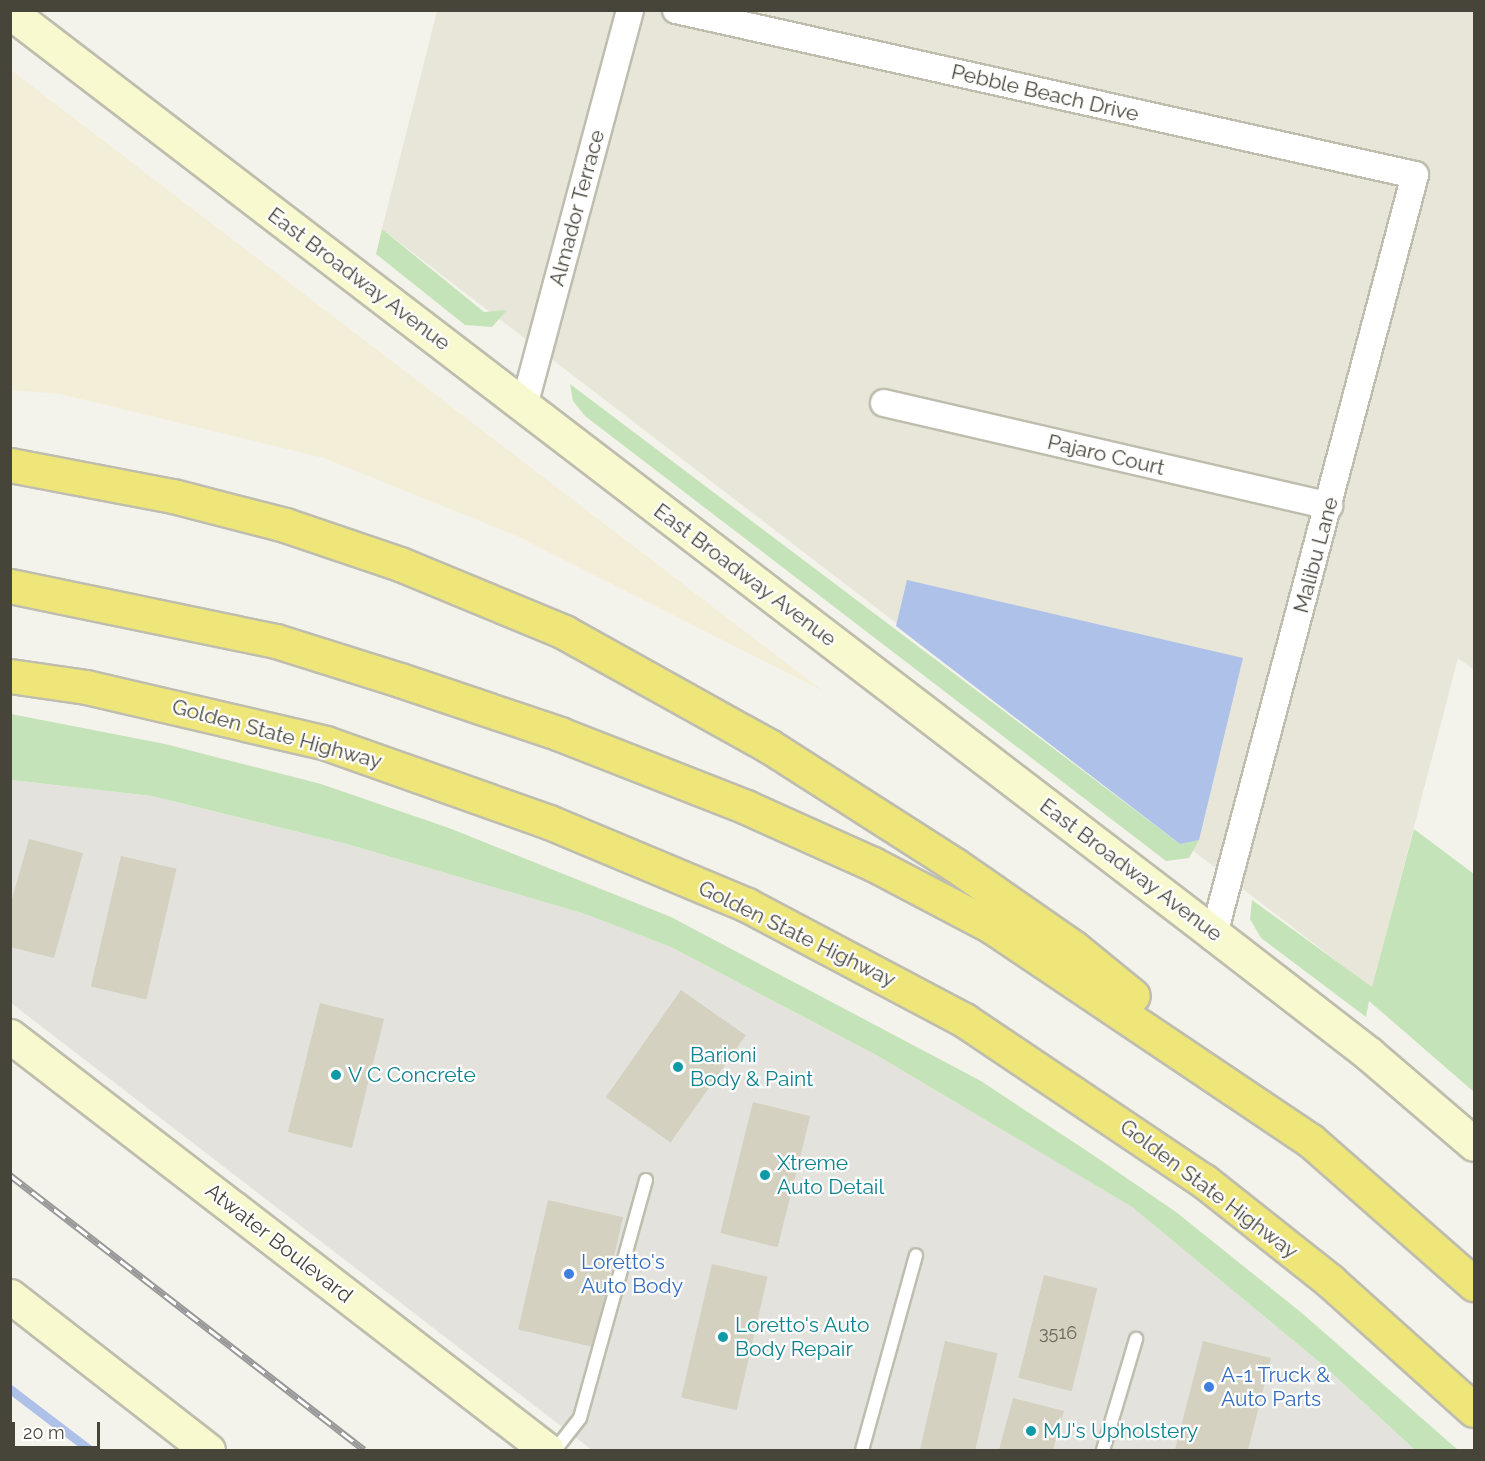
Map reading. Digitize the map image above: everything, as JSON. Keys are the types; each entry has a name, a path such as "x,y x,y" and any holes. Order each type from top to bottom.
{"highway":[{"path":"10,465 173,496 285,525 400,564 564,632 769,746 955,865 1073,947 1311,1141 1474,1284"},
{"path":"10,586 276,641 561,734 746,807 873,864 991,926 1311,1141"},
{"name":"Golden State Highway","path":"10,676 110,692 326,742 549,822 747,904 964,1020 1195,1174 1330,1281 1474,1410"}],"main road":[{"name":"East Broadway Avenue","path":"10,12 1214,934 1369,1054 1474,1144"},
{"name":"Atwater Boulevard","path":"10,1036 547,1450"},
{"path":"10,1296 208,1450"}],"street":[{"name":"Almador Terrace","path":"524,406 630,10"},
{"name":"Pebble Beach Drive","path":"676,10 1415,175"},
{"name":"Malibu Lane","path":"1214,934 1415,175"},
{"name":"Pajaro Court","path":"884,403 1329,506"}],"lane":[{"path":"555,1450 580,1418 646,1180"},
{"path":"862,1450 916,1255"},
{"path":"1103,1450 1136,1339"}],"shaded area":[{"path":"437,11 1474,11 1474,670 1458,658 1372,988 382,229"},
{"path":"10,70 823,691 519,537 324,458 60,394 11,390"},
{"path":"10,780 152,796 347,844 585,914 671,947 878,1056 1132,1207 1323,1365 1415,1450 592,1450 11,1003"}],"green space":[{"path":"382,229 484,312 507,310 492,327 465,325 376,254"},
{"path":"570,384 1180,844 1199,840 1189,858 1166,861 585,416 573,401"},
{"path":"11,714 165,744 321,784 449,828 671,917 981,1081 1093,1155 1176,1212 1303,1314 1458,1450 1415,1450 1323,1365 1132,1207 878,1056 671,947 585,914 347,844 152,796 11,780"},
{"path":"1414,829 1474,874 1474,1092 1369,1001 1366,1017 1261,938 1250,919 1252,900 1372,987"}],"water":[{"path":"907,580 1243,658 1199,840 1180,844 896,626"}],"building":[{"path":"29,839 83,853 54,958 10,947 10,906"},
{"path":"121,856 177,869 146,999 91,987"},
{"name":"Barioni Body & Paint","path":"681,990 746,1035 671,1143 606,1097"},
{"name":"V C Concrete","path":"320,1003 384,1019 352,1148 288,1132"},
{"name":"Xtreme Auto Detail","path":"753,1102 810,1116 778,1247 720,1233"},
{"name":"Loretto's Auto Body","path":"548,1200 623,1217 593,1347 518,1330"},
{"name":"Loretto's Auto Body Repair","path":"712,1264 768,1277 737,1410 681,1397"},
{"path":"1044,1275 1097,1288 1072,1391 1018,1378"},
{"path":"945,1341 998,1353 975,1450 920,1450"},
{"path":"1203,1341 1271,1358 1248,1450 1175,1450"},
{"name":"MJ's Upholstery","path":"1013,1398 1064,1411 1053,1450 999,1450"}],"waterway":[{"path":"10,1389 90,1450"}],"railway":[{"path":"10,1175 364,1450"}],"place":[{"name":"Barioni Body & Paint","path":"678,1067"},
{"name":"V C Concrete","path":"336,1075"},
{"name":"Xtreme Auto Detail","path":"765,1175"},
{"name":"Loretto's Auto Body","path":"569,1274"},
{"name":"Loretto's Auto Body Repair","path":"723,1337"},
{"name":"A-1 Truck & Auto Parts","path":"1209,1387"},
{"name":"MJ's Upholstery","path":"1031,1431"}]}
